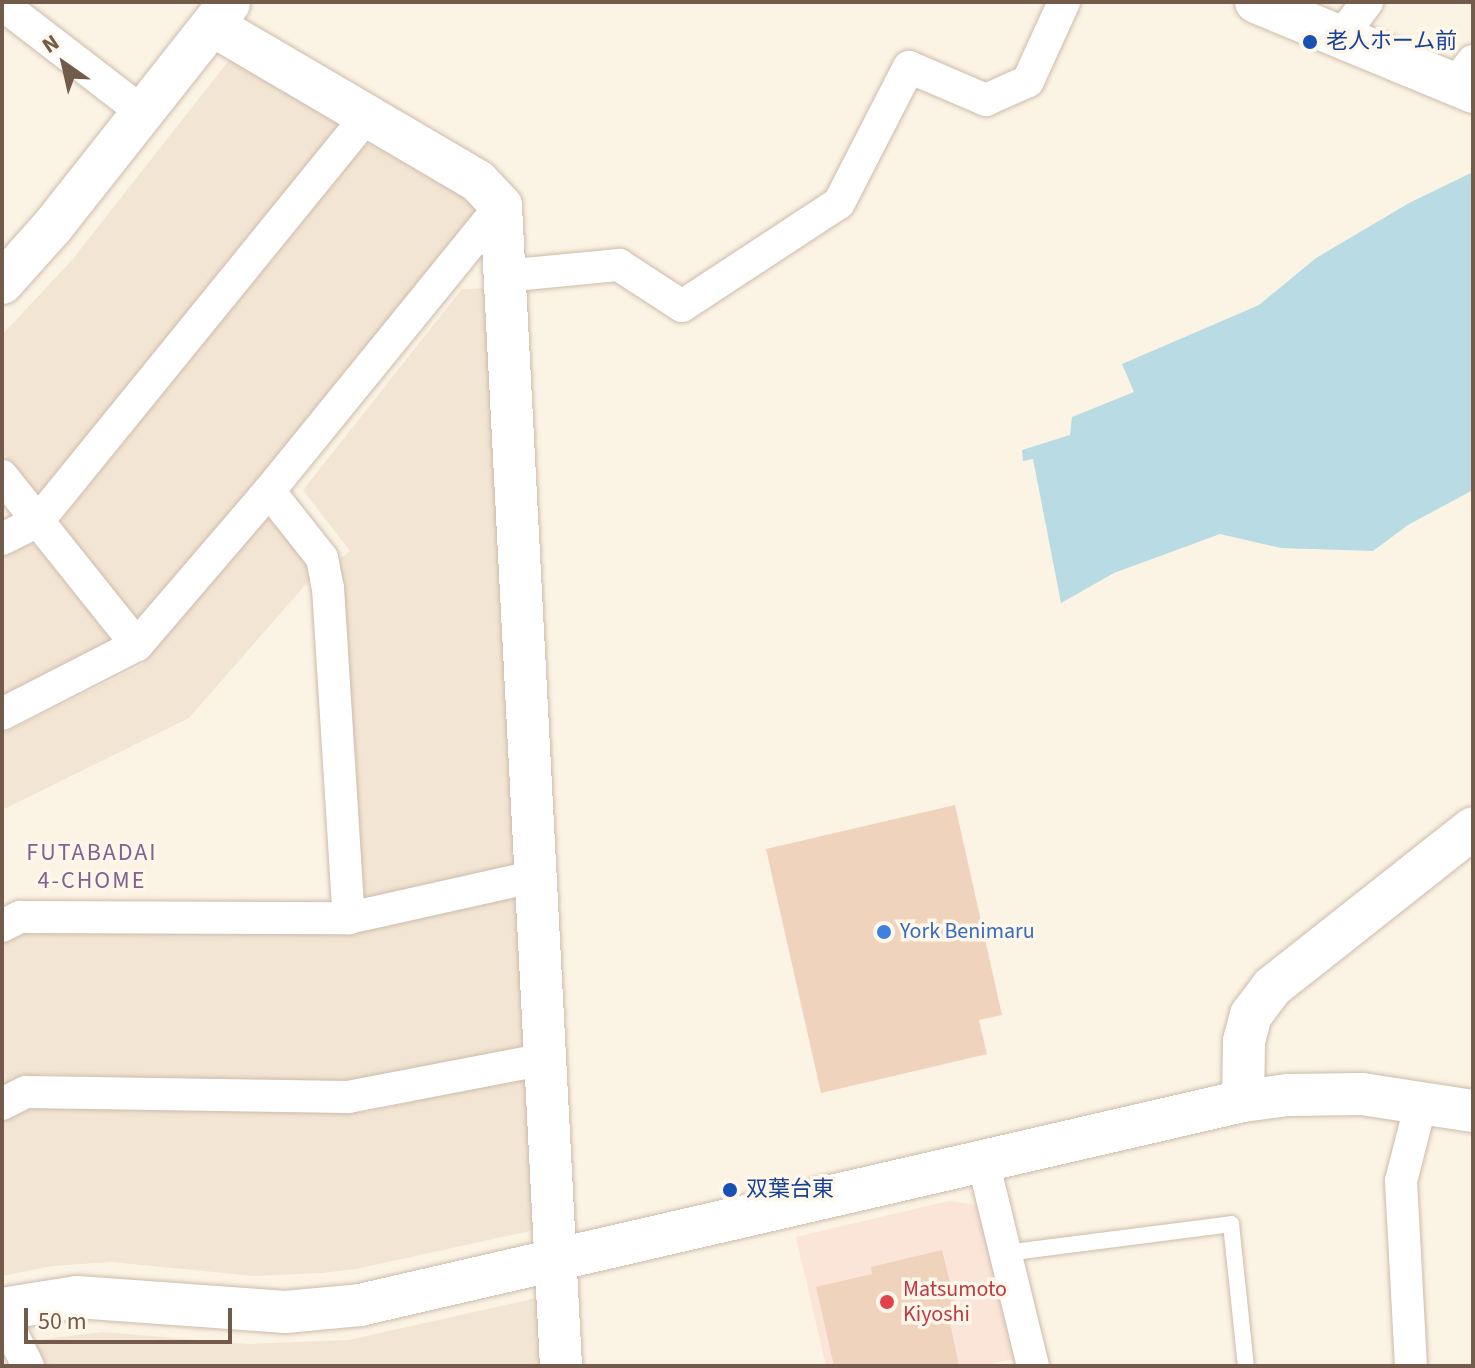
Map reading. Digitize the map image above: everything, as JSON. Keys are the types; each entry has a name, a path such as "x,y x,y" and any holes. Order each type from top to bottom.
{"street":[{"path":"504,276 619,265 682,306 839,203 909,67 986,100 1028,81 1064,2"},
{"path":"1256,2 1341,37 1467,78"},
{"path":"1341,37 1367,2"},
{"path":"2,4 142,112"},
{"path":"2,283 53,226 221,14 367,116 478,181 501,206 561,1366"},
{"path":"2,539 38,521 367,116"},
{"path":"2,714 137,645 269,491 501,206"},
{"path":"2,476 137,645"},
{"path":"269,491 322,558 328,588 349,918"},
{"path":"1243,1101 1244,1041 1251,1015 1272,987 1473,828"},
{"path":"2,926 20,917 349,918 537,876"},
{"path":"2,1104 26,1092 348,1097 545,1059"},
{"path":"28,1366 2,1311 77,1297 285,1312 360,1305 1243,1101 1324,1093 1362,1094 1473,1111"},
{"path":"1411,1366 1401,1181 1421,1103"},
{"path":"983,1161 1033,1366"}],"lane":[{"path":"1006,1253 1231,1224 1246,1366"}],"shaded area":[{"path":"234,54 339,117 344,128 47,491 34,492 2,452 2,335 72,260"},
{"path":"378,141 476,199 479,211 148,616 134,617 62,526 63,517 364,146"},
{"path":"496,288 524,860 512,871 369,901 357,895 340,559 350,551 303,490 462,289"},
{"path":"277,519 313,564 313,576 189,718 2,810 2,734 142,665 265,520"},
{"path":"30,544 44,549 115,639 2,705 2,558"},
{"path":"517,896 533,1042 519,1052 361,1086 43,1074 2,1089 2,942 33,927"},
{"path":"526,1077 539,1229 356,1269 321,1273 254,1276 112,1262 52,1266 2,1276 2,1119 39,1102 367,1112"},
{"path":"949,1201 981,1206 1019,1358 982,1366 826,1366 796,1237"},
{"path":"546,1296 550,1366 43,1366 30,1341 102,1332 248,1344 349,1340"}],"water":[{"path":"1473,172 1473,490 1408,525 1373,551 1281,548 1220,534 1114,573 1061,603 1033,459 1023,461 1022,450 1070,435 1072,417 1134,392 1122,364 1259,305 1316,258 1409,203"}],"building":[{"name":"York Benimaru","path":"955,805 1002,1015 979,1020 987,1054 821,1093 766,849"},
{"name":"Matsumoto Kiyoshi","path":"942,1250 958,1316 949,1318 959,1366 834,1366 816,1287 872,1274 871,1267"}],"place":[{"name":"老人ホーム前","path":"1310,42"},
{"name":"York Benimaru","path":"884,932"},
{"name":"双葉台東","path":"730,1190"},
{"name":"Matsumoto Kiyoshi","path":"887,1302"}],"district":[{"name":"FUTABADAI 4-CHOME","path":"92,867"}]}
